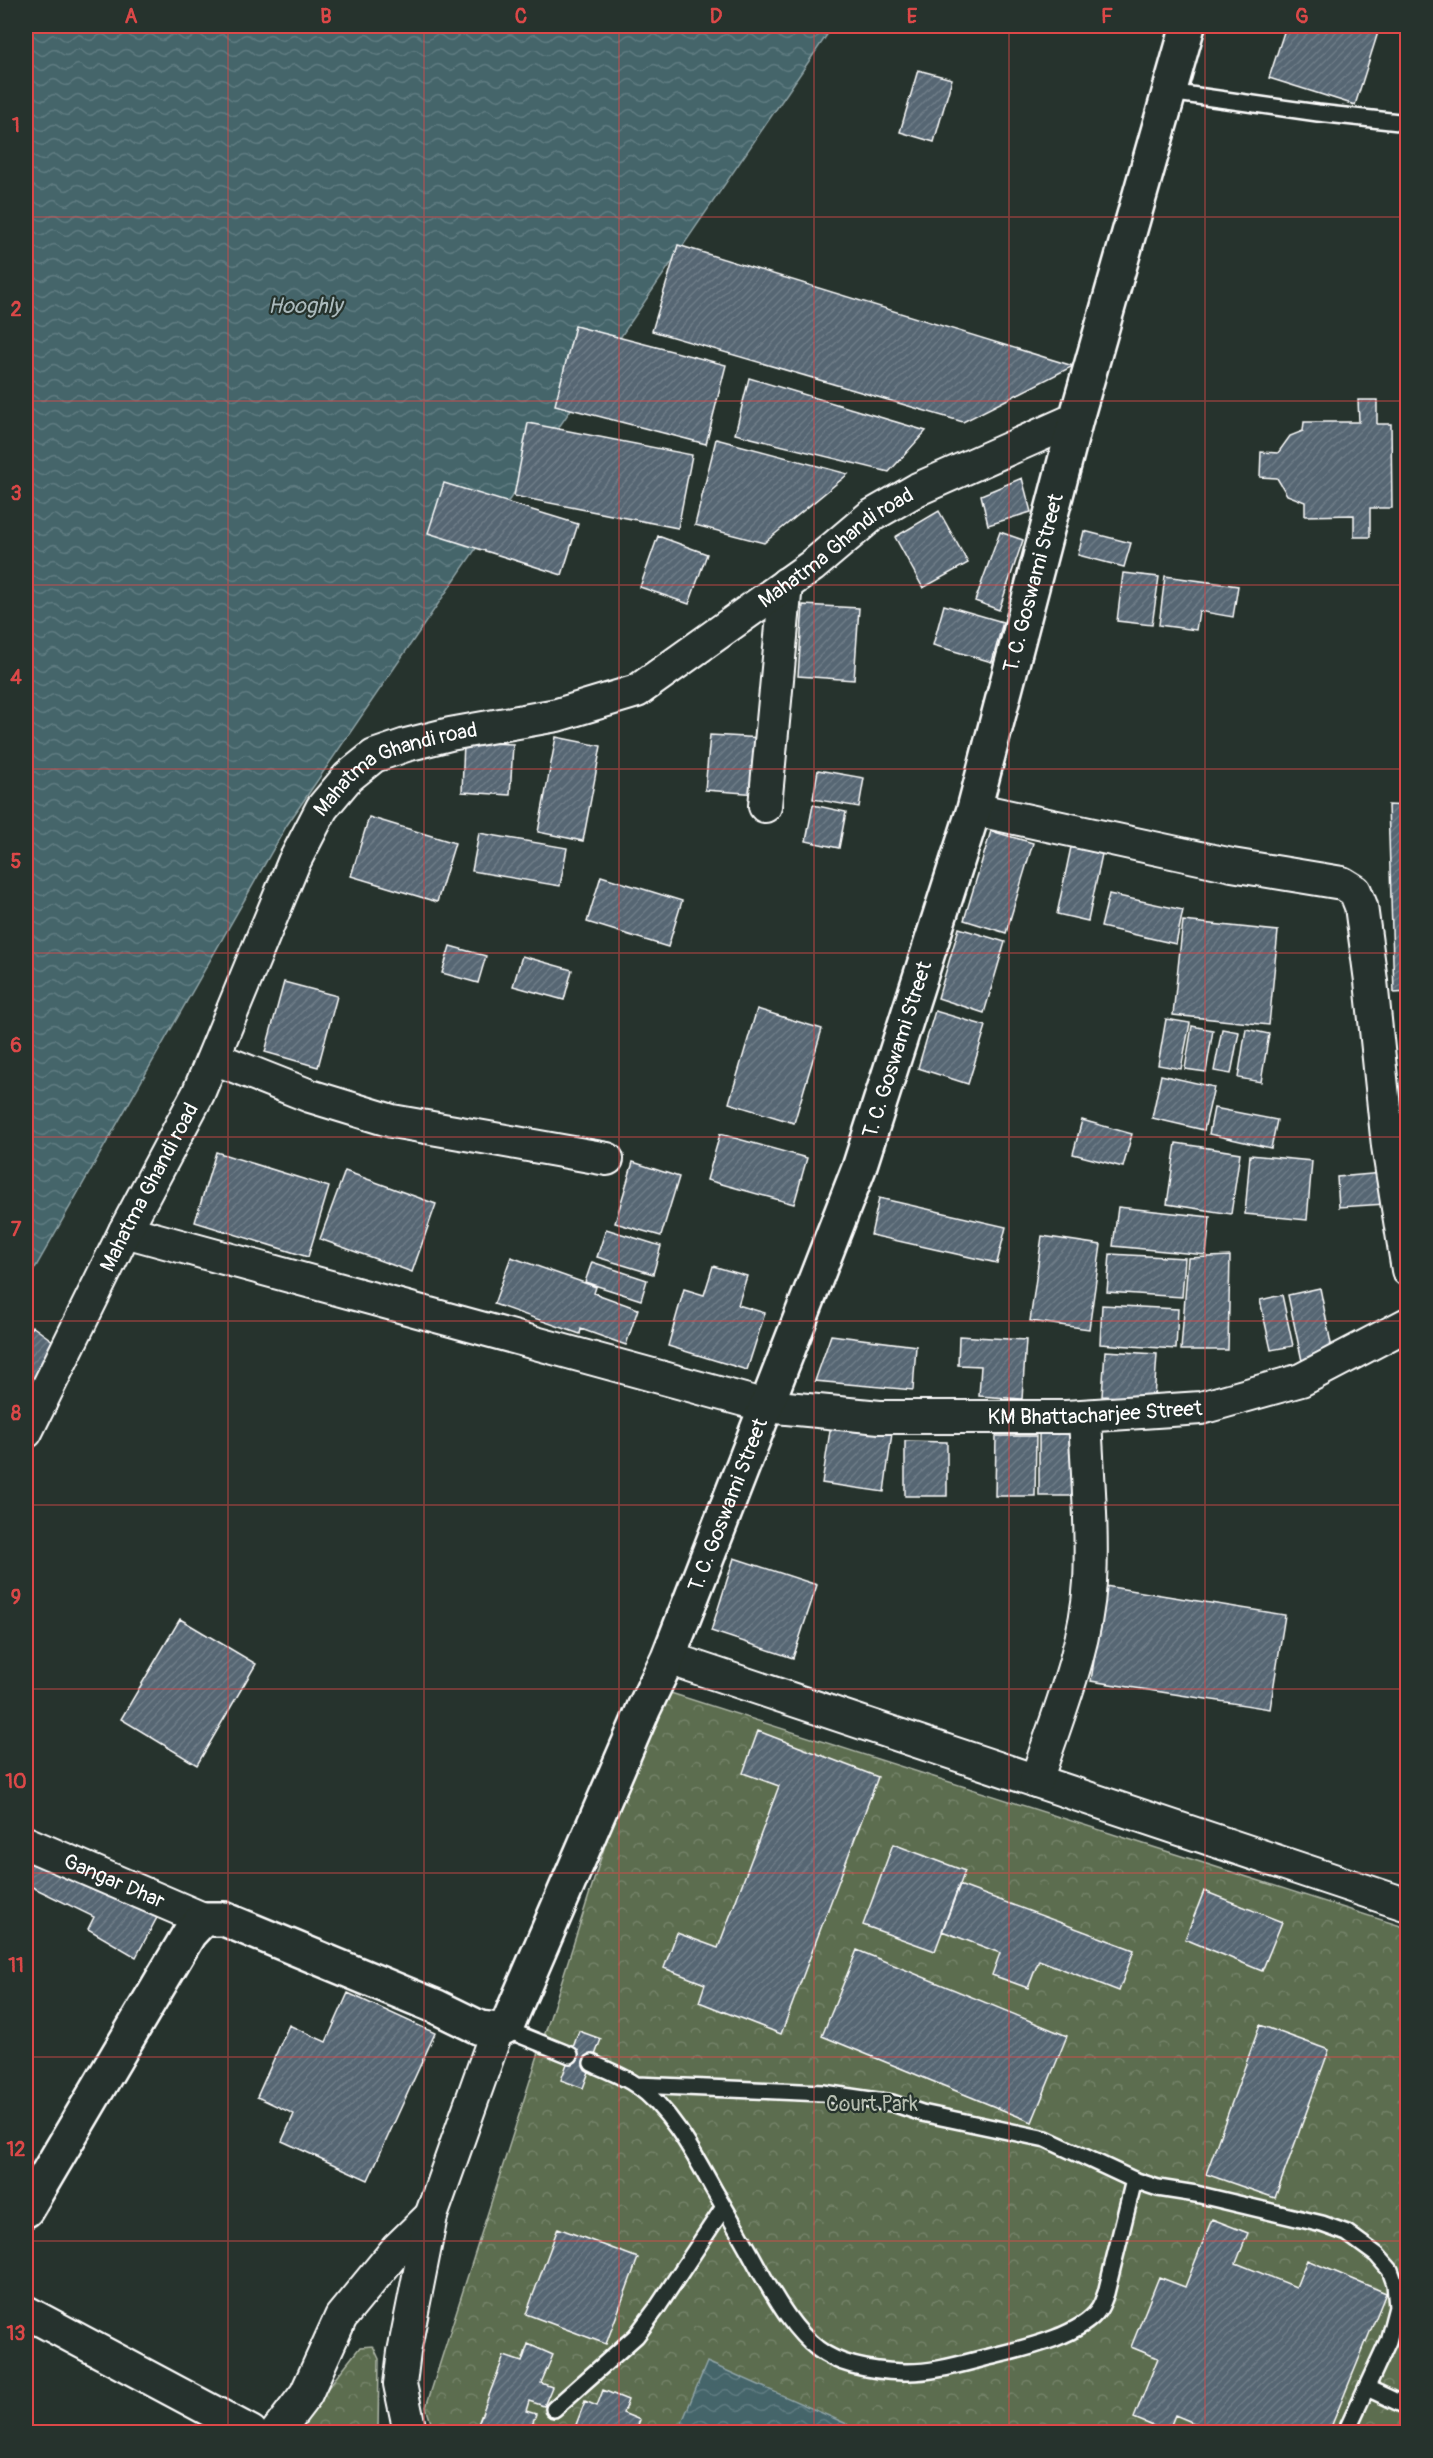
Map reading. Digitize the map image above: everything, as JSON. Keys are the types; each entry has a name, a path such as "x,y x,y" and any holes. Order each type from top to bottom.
{"street":[{"name":"T. C. Goswami Street","path":"500,2029 514,2008 644,1708 668,1658 858,1168 974,809 1077,419 1188,26"},
{"name":"Mahatma Ghandi road","path":"26,1432 125,1231 198,1095 294,862 322,808 348,777 374,756 406,745 450,734 557,715 637,691 786,584 880,511 918,489 1077,419"},
{"path":"765,806 786,584"},
{"path":"974,809 1232,866 1342,883 1355,891 1361,906 1367,949 1388,1146 1407,1270"},
{"path":"214,1058 310,1096 392,1121 607,1160"},
{"name":"KM Bhattacharjee Street","path":"125,1231 766,1406 880,1417 1086,1416 1201,1408 1301,1380 1407,1324"},
{"path":"1036,1781 1077,1655 1086,1615 1090,1582 1086,1416"},
{"path":"668,1658 1407,1905"},
{"name":"Gangar Dhar","path":"26,1843 203,1919"},
{"path":"26,2210 189,1934 203,1919 224,1919 437,2007 480,2028 500,2029 431,2216 404,2352 400,2384 410,2433"},
{"path":"277,2433 306,2394 341,2317 398,2249 431,2216"},
{"path":"26,2312 251,2433"}],"lane":[{"path":"1169,92 1407,123"},
{"path":"500,2029 570,2055"},
{"path":"592,2063 637,2085 665,2113 685,2138 775,2297 802,2333 818,2349 855,2365 876,2370 906,2373 934,2370 1024,2349 1060,2336 1087,2321 1099,2309 1106,2293 1134,2180"},
{"path":"637,2085 757,2089 864,2098 892,2103 922,2113 1046,2139 1134,2180 1158,2188 1196,2194 1322,2224 1347,2233 1377,2255 1390,2270 1395,2284 1397,2307 1388,2341 1346,2433"},
{"path":"554,2409 636,2336 724,2207"},
{"path":"1367,2388 1407,2407"}],"green space":[{"name":"Court Park","path":"655,1688 1407,1928 1407,2432 434,2432 426,2407"},
{"path":"373,2346 379,2359 378,2432 304,2432 301,2422 360,2347"}],"water":[{"name":"Hooghly","path":"26,26 833,26 287,825 26,1284"},
{"path":"707,2362 865,2432 678,2432"}],"building":[{"path":"1286,26 1380,26 1355,105 1269,78"},
{"path":"918,70 952,79 934,142 900,132"},
{"path":"678,245 1073,366 963,422 652,331"},
{"path":"575,326 726,365 706,444 555,405"},
{"path":"749,378 926,431 889,472 735,434"},
{"path":"1358,400 1377,400 1377,424 1391,424 1392,508 1370,508 1370,537 1354,537 1354,515 1305,516 1305,502 1287,495 1277,478 1260,477 1261,452 1278,453 1290,436 1303,431 1304,422 1359,422"},
{"path":"528,423 692,455 678,528 514,496"},
{"path":"716,439 848,474 764,543 695,525"},
{"path":"1022,478 1031,512 988,525 981,495"},
{"path":"444,483 578,524 562,575 428,533"},
{"path":"939,511 968,563 923,588 895,537"},
{"path":"1084,531 1131,543 1124,567 1078,555"},
{"path":"1000,532 1023,540 999,610 975,601"},
{"path":"658,536 707,554 689,604 640,587"},
{"path":"1123,573 1159,577 1152,625 1117,621"},
{"path":"1165,576 1238,586 1233,617 1199,611 1196,630 1159,625"},
{"path":"803,605 859,608 854,680 798,676"},
{"path":"944,605 1003,622 992,662 933,645"},
{"path":"710,735 763,738 758,794 705,790"},
{"path":"556,737 601,746 583,841 538,832"},
{"path":"464,742 513,744 510,795 462,792"},
{"path":"818,770 864,778 859,807 813,799"},
{"path":"813,805 846,812 839,848 806,841"},
{"path":"1388,805 1408,806 1408,992 1394,993"},
{"path":"369,817 455,843 437,902 351,876"},
{"path":"991,831 1033,843 1006,933 964,920"},
{"path":"479,833 567,848 560,886 472,871"},
{"path":"1071,847 1102,854 1088,921 1057,914"},
{"path":"601,876 682,901 668,947 587,922"},
{"path":"1109,894 1183,910 1176,944 1101,927"},
{"path":"1183,921 1278,931 1269,1025 1173,1015"},
{"path":"959,928 1005,942 984,1013 938,998"},
{"path":"450,946 486,956 478,983 442,973"},
{"path":"522,956 572,970 564,1000 513,986"},
{"path":"284,982 337,996 318,1067 265,1052"},
{"path":"757,1009 822,1029 794,1123 729,1103"},
{"path":"935,1011 986,1026 968,1084 918,1068"},
{"path":"1166,1019 1190,1023 1181,1069 1158,1065"},
{"path":"1192,1026 1213,1030 1206,1072 1185,1069"},
{"path":"1222,1029 1239,1032 1231,1074 1214,1071"},
{"path":"1246,1029 1269,1034 1261,1082 1238,1078"},
{"path":"1161,1075 1214,1087 1204,1130 1152,1118"},
{"path":"1214,1108 1277,1120 1271,1148 1209,1134"},
{"path":"1082,1120 1132,1134 1123,1167 1073,1154"},
{"path":"720,1134 807,1158 794,1204 707,1180"},
{"path":"1176,1143 1240,1153 1231,1214 1167,1204"},
{"path":"216,1152 329,1187 308,1257 195,1222"},
{"path":"1250,1155 1312,1161 1307,1220 1245,1214"},
{"path":"633,1162 679,1177 661,1236 615,1223"},
{"path":"345,1171 436,1204 412,1272 320,1239"},
{"path":"1383,1173 1385,1204 1339,1207 1337,1177"},
{"path":"879,1198 1006,1227 997,1263 871,1235"},
{"path":"1118,1207 1210,1217 1206,1255 1113,1246"},
{"path":"606,1229 661,1246 653,1274 597,1257"},
{"path":"1042,1236 1101,1245 1089,1329 1030,1321"},
{"path":"1110,1254 1185,1258 1182,1297 1107,1292"},
{"path":"1230,1256 1228,1350 1181,1350 1188,1258"},
{"path":"511,1257 596,1287 594,1293 638,1309 626,1345 581,1329 580,1334 494,1304"},
{"path":"592,1262 647,1280 641,1300 585,1282"},
{"path":"713,1266 747,1276 738,1305 765,1313 747,1370 668,1346 684,1289 704,1295"},
{"path":"1320,1288 1333,1354 1302,1361 1288,1295"},
{"path":"1282,1295 1293,1346 1271,1350 1260,1300"},
{"path":"1102,1305 1178,1309 1176,1349 1100,1344"},
{"path":"32,1326 57,1344 26,1404 26,1340"},
{"path":"831,1335 916,1346 913,1390 815,1381"},
{"path":"959,1336 1026,1340 1022,1399 979,1396 981,1366 958,1365"},
{"path":"1105,1351 1157,1354 1154,1399 1102,1396"},
{"path":"831,1424 892,1433 884,1492 822,1483"},
{"path":"1039,1434 1078,1434 1077,1496 1039,1496"},
{"path":"996,1436 1036,1436 1035,1496 995,1496"},
{"path":"905,1441 947,1442 947,1496 905,1496"},
{"path":"734,1558 817,1585 793,1658 711,1631"},
{"path":"1105,1586 1285,1615 1270,1709 1091,1681"},
{"path":"180,1619 256,1664 197,1765 121,1719"},
{"path":"758,1731 878,1777 781,2034 699,2002 705,1984 664,1968 677,1933 718,1948 779,1786 743,1773"},
{"path":"893,1844 965,1871 935,1951 863,1925"},
{"path":"26,1849 161,1910 136,1957 88,1929 94,1917 26,1884"},
{"path":"959,1885 1134,1950 1119,1991 1039,1960 1028,1988 992,1975 1000,1953 942,1931"},
{"path":"1204,1891 1282,1922 1262,1971 1185,1939"},
{"path":"857,1950 1067,2036 1032,2122 822,2036"},
{"path":"348,1993 435,2033 368,2180 282,2141 294,2114 257,2097 289,2025 326,2042"},
{"path":"1260,2025 1329,2050 1275,2198 1206,2174"},
{"path":"579,2031 601,2039 583,2088 561,2080"},
{"path":"1212,2219 1248,2233 1236,2263 1296,2287 1307,2260 1386,2293 1329,2432 1216,2432 1175,2415 1168,2432 1134,2418 1158,2358 1131,2347 1159,2277 1185,2287"},
{"path":"558,2228 638,2258 606,2344 526,2314"},
{"path":"528,2344 553,2355 541,2383 552,2387 544,2406 529,2401 526,2411 536,2414 529,2432 475,2432 504,2356 522,2362"},
{"path":"603,2390 628,2400 623,2413 640,2420 635,2432 574,2430 585,2401 597,2406"}]}
